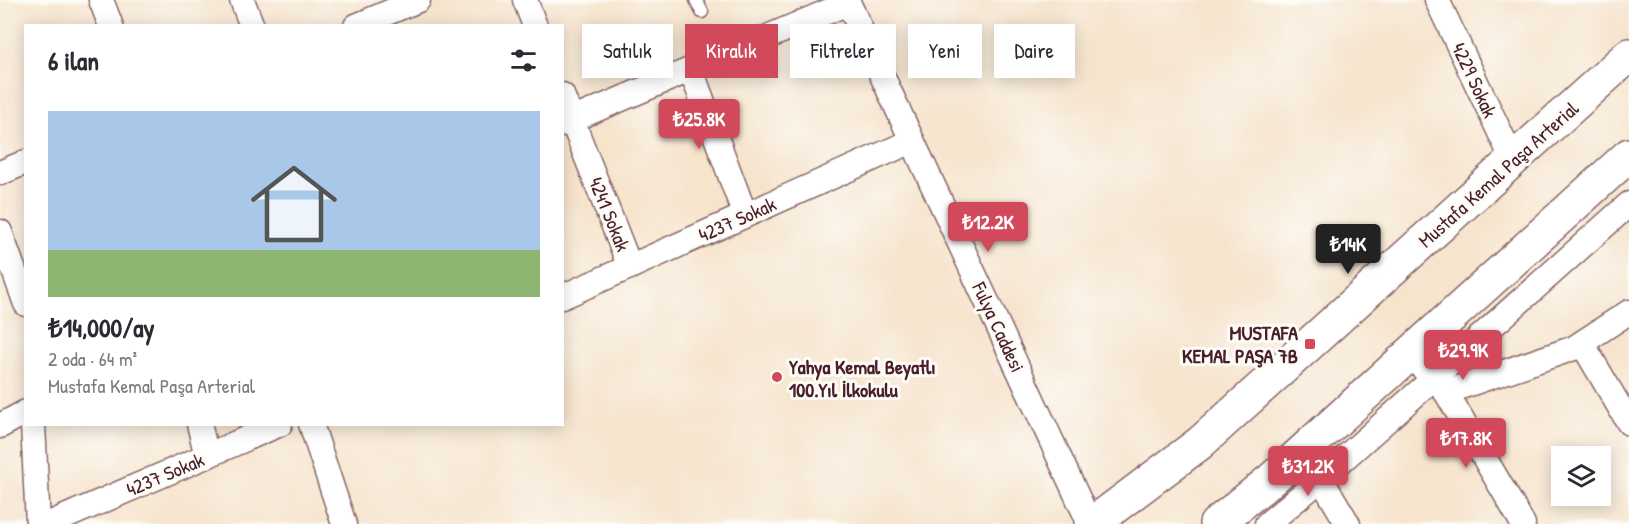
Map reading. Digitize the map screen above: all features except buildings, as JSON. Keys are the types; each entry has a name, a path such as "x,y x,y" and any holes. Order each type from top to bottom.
{"main road":[{"name":"Mustafa Kemal Paşa Arterial","path":"1091,524 1200,443 1629,55"},
{"path":"1216,524 1272,479 1629,155"}],"street":[{"path":"101,0 110,24"},
{"path":"242,0 251,24"},
{"path":"361,24 418,0"},
{"path":"525,0 534,24"},
{"name":"4229 Sokak","path":"1437,0 1513,160"},
{"path":"778,32 848,1"},
{"name":"Fulya Caddesi","path":"848,1 1091,524"},
{"path":"567,122 685,73"},
{"path":"694,78 745,215"},
{"name":"4241 Sokak","path":"564,106 567,122 630,267"},
{"name":"4237 Sokak","path":"564,296 912,141"},
{"path":"0,173 24,163"},
{"path":"1267,524 1440,386 1629,204"},
{"path":"0,232 24,298"},
{"path":"1440,386 1574,348 1629,312"},
{"path":"1582,343 1629,423"},
{"path":"1409,354 1440,386 1523,524"},
{"path":"0,426 24,413"},
{"path":"33,426 38,524"},
{"path":"200,426 207,456"},
{"name":"4237 Sokak","path":"50,524 275,426"},
{"path":"311,426 344,524"},
{"path":"1304,450 1348,524"}],"lane":[{"path":"696,0 702,12"}],"place":[{"name":"MUSTAFA KEMAL PAŞA 7B","path":"1310,344"},
{"name":"Yahya Kemal Beyatlı 100.Yıl İlkokulu","path":"777,377"}]}
